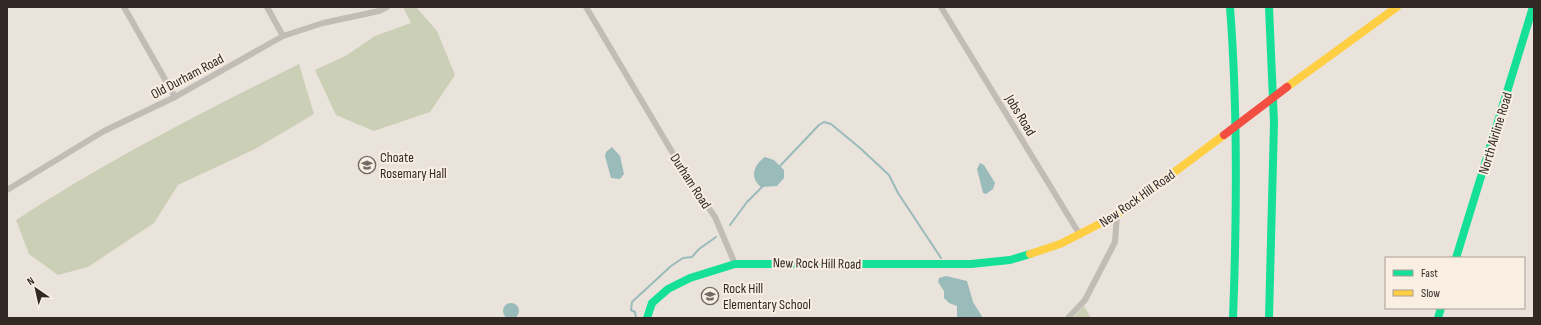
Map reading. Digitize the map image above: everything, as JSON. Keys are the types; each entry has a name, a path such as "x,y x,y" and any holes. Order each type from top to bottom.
{"main road":[{"path":"1230,7 1236,78 1238,151 1233,318"},
{"path":"1269,7 1273,58 1275,144 1269,318"},
{"name":"New Rock Hill Road","path":"735,264 985,264 1028,256 1080,235 1117,215 1396,7"},
{"name":"North Airline Road","path":"1456,257 1533,7"},
{"path":"647,318 652,304 662,292 700,274 735,264"}],"street":[{"path":"124,7 175,97"},
{"path":"267,7 282,36"},
{"name":"Old Durham Road","path":"7,190 104,131 175,97 282,36 323,23 379,12 387,7"},
{"name":"Durham Road","path":"586,7 687,177 715,217 735,264"},
{"name":"Jobs Road","path":"941,7 1080,235"},
{"path":"1068,318 1085,300 1115,242 1117,215"}],"green space":[{"path":"403,7 416,7 437,31 455,75 430,112 374,131 336,115 315,70 347,55 375,36 411,23"},
{"path":"299,64 314,114 255,149 178,185 154,223 88,267 58,275 29,254 16,220 50,198 120,157"},
{"path":"1084,306 1091,318 1073,318"}],"water":[{"path":"612,147 620,156 624,174 620,179 611,178 605,156 606,152"},
{"path":"765,157 774,160 784,170 784,178 777,186 761,187 755,180 754,171 758,163"},
{"path":"980,163 984,165 995,183 993,189 986,194 983,193 977,169"},
{"path":"946,276 967,281 973,302 983,318 957,318 957,306 949,303 944,298 944,291 938,282 939,278"},
{"path":"508,303 514,303 519,308 517,317 514,319 508,319 503,314 503,308"}],"waterway":[{"path":"779,167 819,125 824,122 831,124 889,175 898,193 941,258"},
{"path":"730,225 747,202 763,186"},
{"path":"636,318 635,312 631,310 632,302 671,266 683,258 692,257 699,249 716,237"}],"traffic: fast":[{"path":"1230,7 1236,124 1233,318"},
{"path":"1269,7 1274,123 1269,318"},
{"path":"1456,257 1533,7"},
{"path":"647,318 652,303 668,289 690,278 735,264 971,264 1010,260 1030,254"},
{"path":"1438,318 1441,309"}],"traffic: slow":[{"path":"1287,87 1397,7"},
{"path":"1030,254 1060,244 1117,215 1224,135"}],"traffic: jam":[{"path":"1224,135 1287,87"}],"place":[{"name":"Choate Rosemary Hall","path":"367,165"},
{"name":"Rock Hill Elementary School","path":"710,296"}]}
